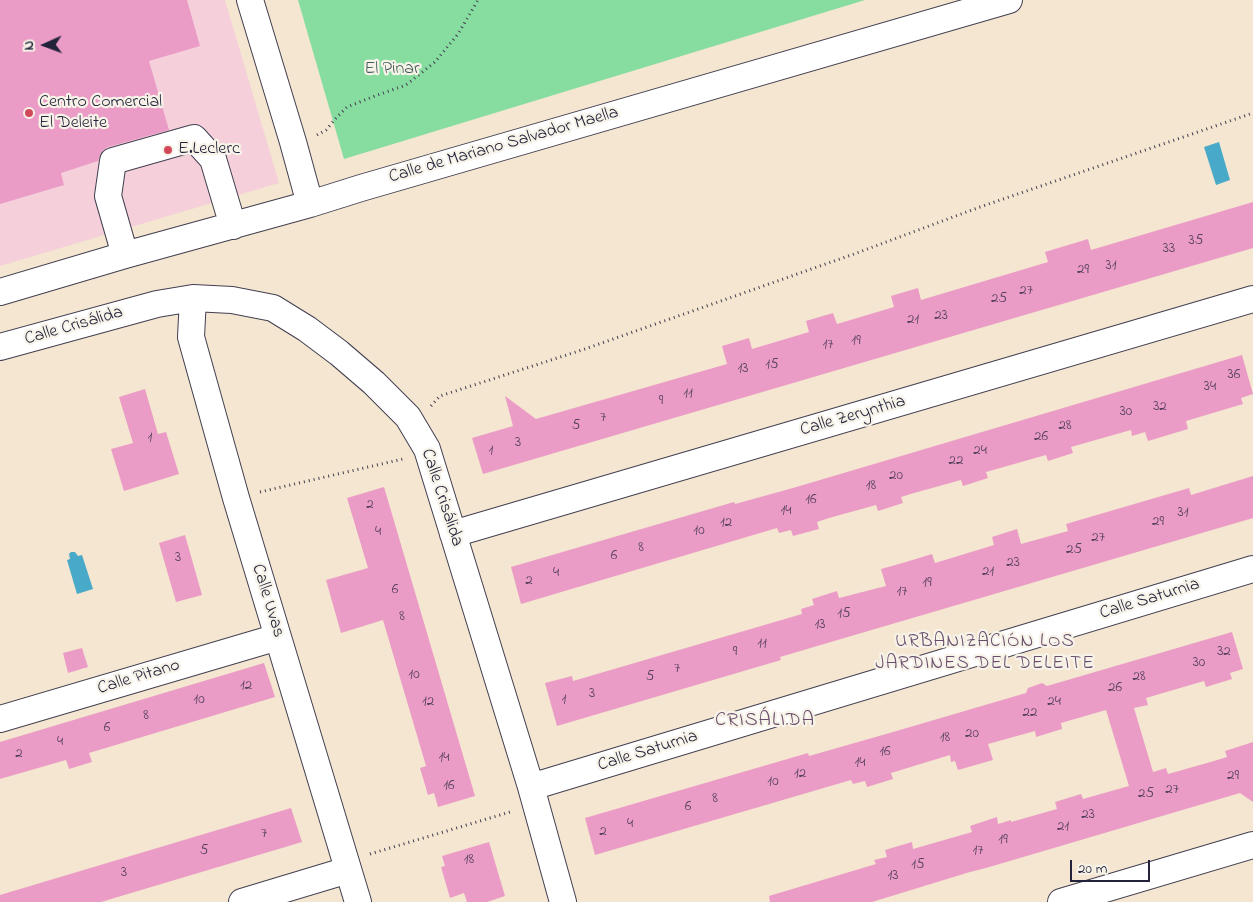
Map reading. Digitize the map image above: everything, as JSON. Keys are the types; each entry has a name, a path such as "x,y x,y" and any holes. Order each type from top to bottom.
{"street":[{"path":"250,0 310,204"},
{"name":"Calle de Mariano Salvador Maella","path":"0,292 310,204 1009,0"},
{"path":"125,255 108,196 113,161 194,138 213,159 233,226"},
{"name":"Calle Crisálida","path":"0,347 157,304 193,298 232,300 273,308 307,328 381,390 408,417 427,449 531,788 563,902"},
{"name":"Calle Uvas","path":"193,298 191,337 236,498 358,902"},
{"name":"Calle Zerynthia","path":"453,534 1253,299"},
{"name":"Calle Saturnia","path":"531,788 1253,569"},
{"name":"Calle Pitano","path":"0,719 278,637"},
{"path":"1061,902 1253,845"},
{"path":"242,902 347,866"}],"path":[{"path":"293,142 326,130 347,108 406,85 435,62 458,34 478,0"},
{"path":"435,412 430,406 440,396 582,350 854,254 980,207 1253,114"},
{"path":"236,498 407,458 427,449"},
{"path":"347,866 512,811"}],"shaded area":[{"path":"0,0 225,0 279,183 0,266"}],"green space":[{"name":"El Pinar","path":"298,0 865,0 344,159"}],"water":[{"path":"1219,142 1230,180 1216,185 1204,147"},
{"path":"75,552 78,556 82,555 93,589 77,594 67,560 70,559 69,554"}],"building":[{"name":"Centro Comercial El Deleite","path":"0,0 187,0 200,46 149,61 169,130 108,147 101,152 98,161 61,173 64,185 0,204"},
{"path":"1253,202 1253,248 483,474 472,438 513,426 505,396 536,419 727,364 722,346 749,338 752,349 809,332 806,321 833,313 837,324 894,307 891,296 918,288 921,300 1048,262 1045,252 1088,239 1091,250"},
{"path":"1242,355 1253,394 1241,398 1243,404 1186,421 1188,429 1148,441 1145,432 1132,436 1131,430 1071,447 1073,453 1048,461 1046,455 986,472 988,478 963,486 961,480 901,497 903,503 878,511 876,505 829,518 817,522 819,529 793,536 791,530 779,533 777,528 521,604 511,567 734,502 735,504 793,488"},
{"path":"145,389 158,434 166,432 179,474 124,491 111,449 133,443 119,397"},
{"path":"1253,476 1253,518 780,657 781,660 557,726 545,683 572,676 573,681 802,614 801,609 814,605 812,599 837,591 839,598 886,586 881,569 932,554 935,563 994,545 992,537 1017,529 1021,544 1068,531 1066,524 1189,488 1191,495"},
{"path":"384,487 475,796 438,807 434,793 428,795 420,768 426,766 383,620 341,633 326,580 368,568 347,498"},
{"path":"185,535 202,595 176,602 159,543"},
{"path":"1232,632 1243,669 1230,673 1232,679 1206,687 1204,681 1146,698 1148,705 1134,708 1153,772 1166,768 1168,774 1214,761 1227,757 1225,751 1253,742 1253,802 1240,793 872,902 770,902 769,896 876,864 874,860 887,857 885,850 912,842 913,849 972,832 970,826 997,817 998,824 1011,820 1011,822 1057,809 1055,802 1081,794 1083,799 1129,786 1106,710 1061,723 1062,729 1036,737 1035,731 988,744 993,760 958,770 955,761 951,762 950,755 891,773 893,779 867,787 865,781 853,784 851,780 595,855 585,818 808,753 809,756 1026,693 1028,688 1042,683 1047,686"},
{"path":"82,648 88,667 68,673 63,653"},
{"path":"264,663 275,697 89,753 92,762 69,769 66,760 0,779 0,742"},
{"path":"291,808 302,842 101,902 0,902 0,895"},
{"path":"489,842 505,896 487,902 467,902 464,893 450,898 441,867 445,866 442,856"}],"place":[{"name":"Centro Comercial El Deleite","path":"29,113"},
{"name":"E.Leclerc","path":"168,150"}],"district":[{"name":"URBANIZACIÓN LOS JARDINES DEL DELEITE","path":"985,654"},
{"name":"CRISÁLIDA","path":"765,722"}]}
